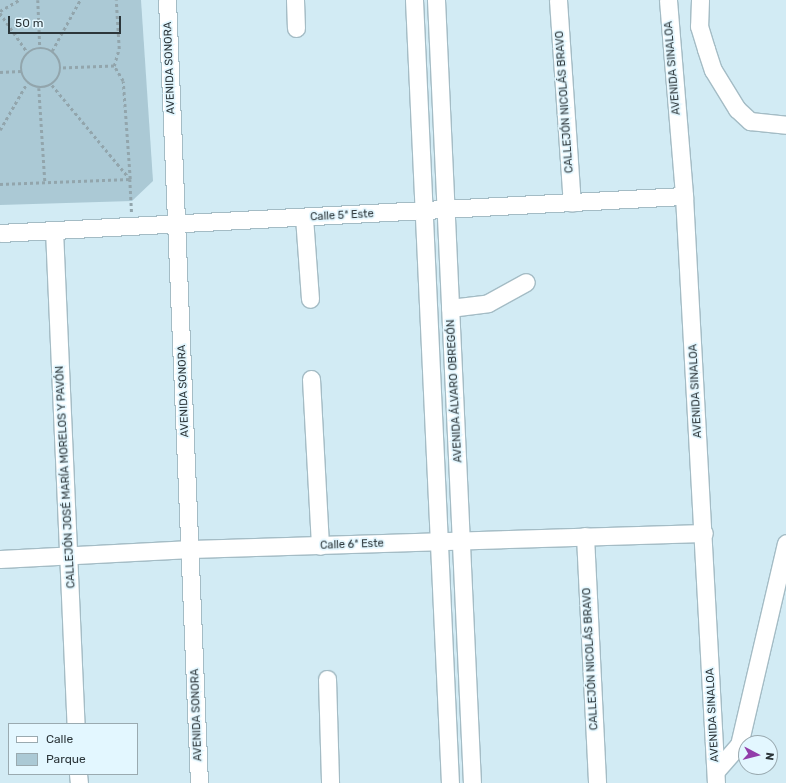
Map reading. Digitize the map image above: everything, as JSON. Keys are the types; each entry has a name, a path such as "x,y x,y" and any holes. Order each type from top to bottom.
{"street":[{"name":"AVENIDA SONORA","path":"167,0 199,783"},
{"path":"295,0 296,28"},
{"name":"AVENIDA ÁLVARO OBREGÓN","path":"414,0 450,783"},
{"name":"AVENIDA ÁLVARO OBREGÓN","path":"436,0 468,661 472,783"},
{"name":"CALLEJÓN NICOLÁS BRAVO","path":"558,0 572,203"},
{"name":"AVENIDA SINALOA","path":"668,0 684,196 704,533 716,777"},
{"path":"700,0 699,26 713,70 737,109 750,121 786,125"},
{"path":"418,93 441,91"},
{"name":"Calle 5ª Este","path":"0,233 424,212 684,196"},
{"path":"304,217 310,299"},
{"name":"CALLEJÓN JOSÉ MARÍA MORELOS Y PAVÓN","path":"54,230 76,723"},
{"path":"450,308 488,303 526,282"},
{"path":"429,334 452,337"},
{"path":"311,379 320,546"},
{"name":"Calle 6ª Este","path":"0,559 190,549 704,533"},
{"name":"CALLEJÓN NICOLÁS BRAVO","path":"585,536 597,783"},
{"path":"716,777 739,745 786,543"},
{"path":"445,664 468,661"},
{"path":"327,678 330,783"}],"path":[{"path":"19,0 0,12 28,53"},
{"path":"38,0 40,48"},
{"path":"52,52 80,0"},
{"path":"116,0 119,49 114,66 123,81 133,226"},
{"path":"40,48 52,52 61,68 52,85 39,88 27,83 21,71 28,53 40,48"},
{"path":"61,68 114,66"},
{"path":"0,72 21,71"},
{"path":"0,130 27,83"},
{"path":"52,85 130,179"},
{"path":"39,88 45,182"},
{"path":"0,184 130,179"}],"green space":[{"path":"0,0 141,0 153,181 132,201 0,205"}]}
